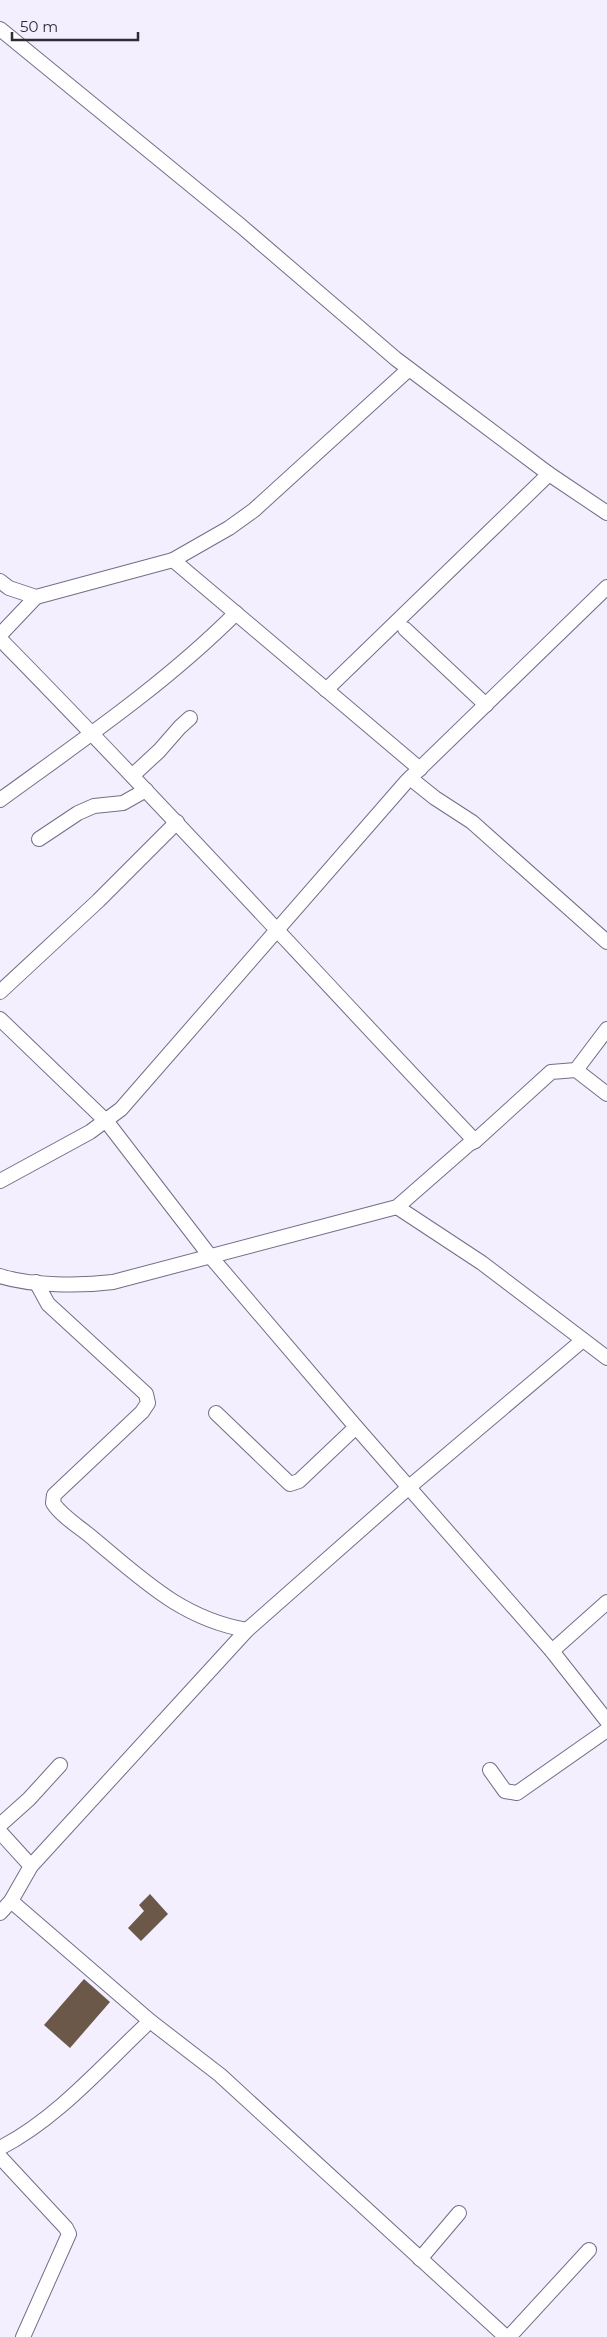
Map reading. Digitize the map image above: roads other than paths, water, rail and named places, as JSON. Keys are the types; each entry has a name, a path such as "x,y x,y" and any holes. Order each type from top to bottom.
{"street":[{"path":"0,29 234,220 409,369 549,474 607,513"},
{"path":"409,369 254,510 229,528 173,560 36,597 0,637 133,775 277,928 358,1018 475,1141"},
{"path":"326,690 549,474"},
{"path":"173,560 326,690 415,774 435,798 468,818 607,942"},
{"path":"0,581 9,588 36,597"},
{"path":"0,1182 107,1122 133,1096 277,928 415,774 607,587"},
{"path":"0,800 203,646 236,614"},
{"path":"405,629 486,705"},
{"path":"133,775 159,752 190,718"},
{"path":"39,839 78,813 94,806 122,803 146,790"},
{"path":"0,992 98,901 177,822"},
{"path":"0,1019 107,1122 210,1256 408,1488 552,1650 607,1721"},
{"path":"576,1070 607,1029"},
{"path":"0,1276 13,1280 36,1282 85,1284 113,1282 304,1233 396,1206 475,1141 551,1072 576,1070 607,1094"},
{"path":"396,1206 482,1263 607,1358"},
{"path":"36,1282 48,1304 146,1394 148,1403 142,1412 54,1495 53,1503 150,1586 177,1605 207,1620 247,1630"},
{"path":"0,1913 11,1901 31,1866 247,1630 408,1488 583,1340"},
{"path":"216,1413 290,1484 300,1481 356,1427"},
{"path":"552,1650 607,1602"},
{"path":"490,1770 505,1791 512,1794 517,1793 607,1730"},
{"path":"0,1825 30,1799 60,1765"},
{"path":"0,1832 31,1866"},
{"path":"11,1901 150,2021 220,2074 507,2337 589,2250"},
{"path":"0,2148 28,2132 51,2114 150,2021"},
{"path":"0,2157 66,2228 69,2234 23,2337"},
{"path":"420,2259 459,2214"}]}
